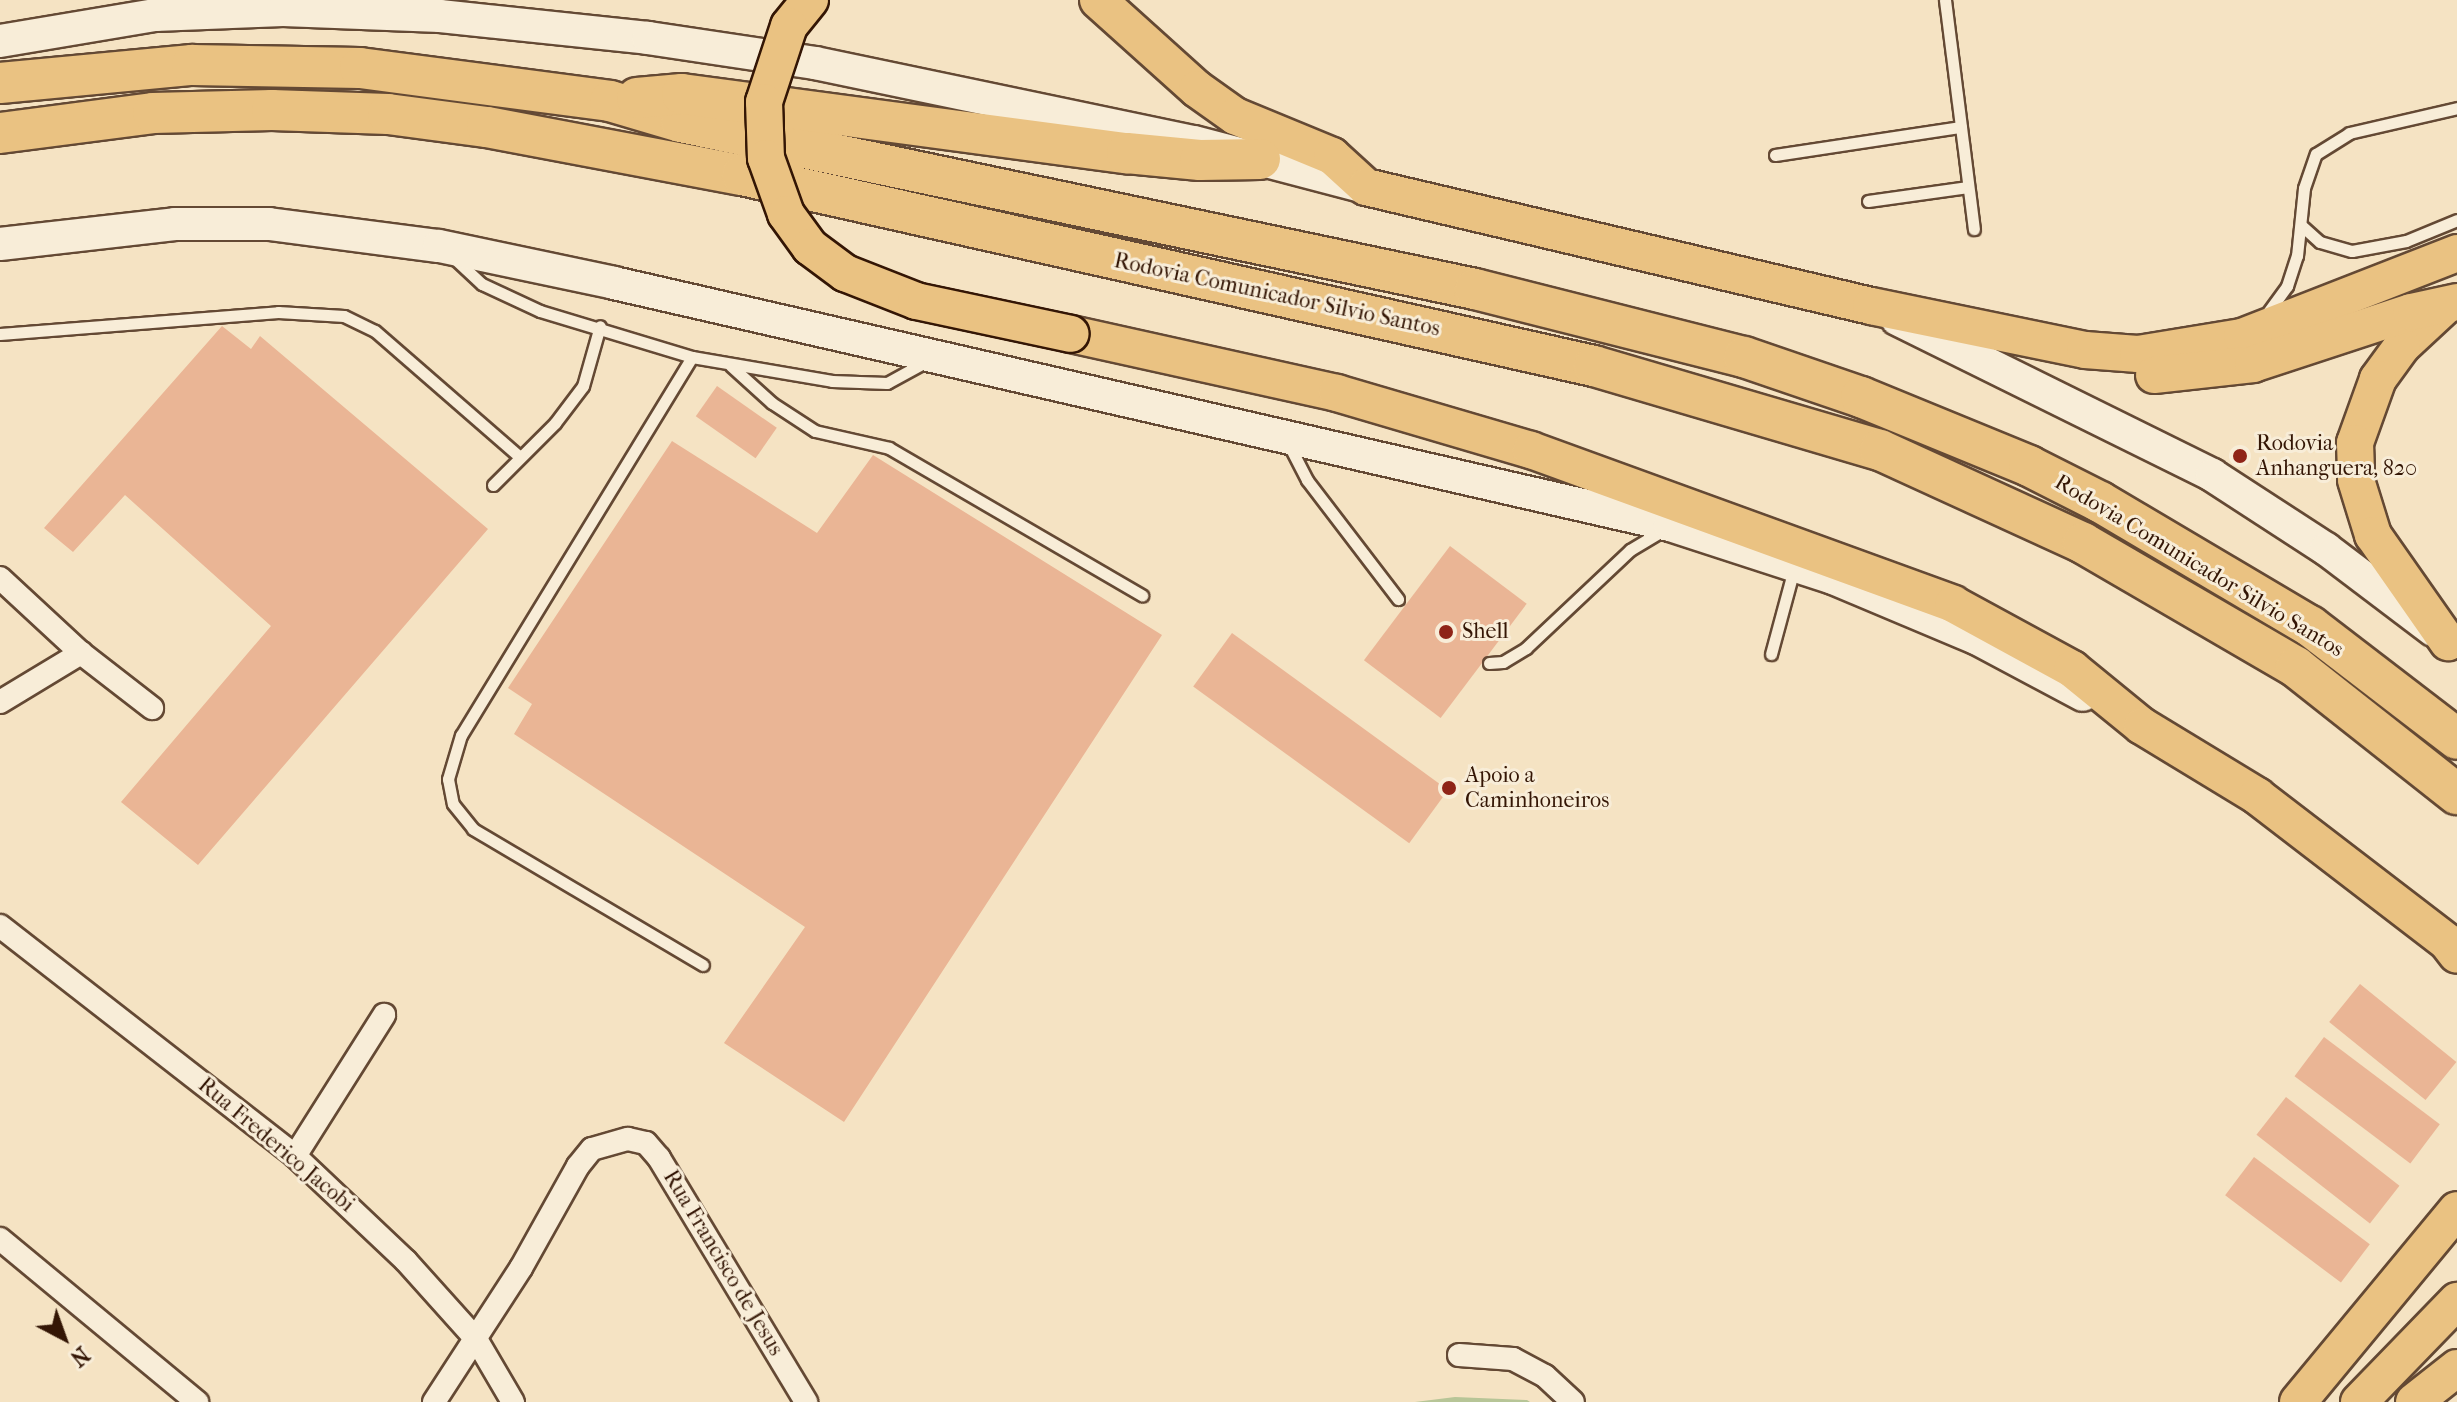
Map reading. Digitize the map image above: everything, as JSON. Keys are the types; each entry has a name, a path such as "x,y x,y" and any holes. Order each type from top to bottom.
{"highway":[{"name":"Rodovia Comunicador Silvio Santos","path":"0,83 192,65 360,68 610,101 681,122 1475,289 1744,357 1861,397 2029,466 2100,502 2310,626 2457,739"},
{"path":"610,101 682,94 1127,153 1200,160 1260,159"},
{"name":"Rodovia Comunicador Silvio Santos","path":"0,133 153,113 272,110 388,114 487,127 742,175 1594,366 1880,450 2083,543 2296,667 2457,794"}],"main road":[{"path":"810,0 789,26 764,102 766,158 786,214 810,247 845,273 916,301 1337,393 1433,421 1876,572 2026,641 2072,669 2142,726"},
{"path":"1098,0 1197,89 1235,116 1332,156 1366,187"},
{"path":"0,41 155,15 283,10 440,16 648,38 815,63 1260,159 1366,187 1871,306 2085,350 2138,354 2242,337 2457,253"},
{"path":"0,244 175,224 269,224 439,246 937,355 1670,525 1795,564 1976,638 2142,726 2257,796 2454,949"},
{"path":"1968,325 2064,361 2153,376 2253,364 2452,303"},
{"path":"2452,303 2402,346 2378,379 2363,410 2355,455 2361,503 2373,535 2453,646"},
{"path":"1871,306 2212,475 2326,549 2453,646"},
{"path":"2298,1402 2457,1210"},
{"path":"2359,1402 2457,1301"},
{"path":"2414,1402 2457,1368"}],"street":[{"path":"0,578 81,653 152,708"},
{"path":"0,702 81,653"},
{"name":"Rua Frederico Jacobi","path":"0,926 295,1156 406,1261 476,1339 513,1402"},
{"path":"295,1156 384,1015"},
{"name":"Rua Francisco de Jesus","path":"476,1339 578,1166 592,1149 628,1139 646,1143 659,1158 806,1402"},
{"path":"0,1239 197,1402"},
{"path":"434,1402 476,1339"},
{"path":"1459,1355 1513,1359 1545,1376 1573,1402"}],"lane":[{"path":"1945,0 1974,229"},
{"path":"2242,337 2272,309 2287,286 2302,226 2310,168 2328,143 2349,133 2457,108"},
{"path":"1775,155 1961,127"},
{"path":"1868,201 1968,187"},
{"path":"2302,226 2320,242 2352,251 2406,241 2457,220"},
{"path":"439,246 482,284 540,311 600,326 692,357 832,381 887,383 937,355"},
{"path":"0,334 278,312 344,316 375,331 520,457"},
{"path":"493,485 583,386 600,326"},
{"path":"692,357 461,735 448,779 453,804 473,829 703,965"},
{"path":"729,364 772,403 815,431 889,448 1142,595"},
{"path":"1284,435 1307,480 1398,599"},
{"path":"1489,663 1503,662 1526,648 1630,550 1670,525"},
{"path":"1771,654 1795,564"}],"green space":[{"path":"1455,1397 1527,1400 1530,1402 1415,1402"}],"building":[{"path":"222,326 251,349 260,336 488,529 198,865 121,802 271,626 125,495 73,552 44,528"},
{"path":"717,386 777,428 756,458 696,416"},
{"path":"672,441 817,533 873,455 1162,635 844,1122 724,1043 805,927 514,734 532,704 508,688"},
{"name":"Shell","path":"1450,546 1527,604 1441,718 1364,660"},
{"path":"1232,633 1448,790 1409,843 1193,686"},
{"path":"2360,984 2456,1062 2426,1100 2329,1022"},
{"path":"2324,1037 2440,1124 2410,1163 2295,1076"},
{"path":"2286,1097 2399,1186 2370,1223 2256,1135"},
{"path":"2254,1157 2370,1244 2341,1283 2225,1195"}],"place":[{"name":"Rodovia Anhanguera, 820","path":"2240,456"},
{"name":"Shell","path":"1446,632"},
{"name":"Apoio a Caminhoneiros","path":"1449,788"}]}
